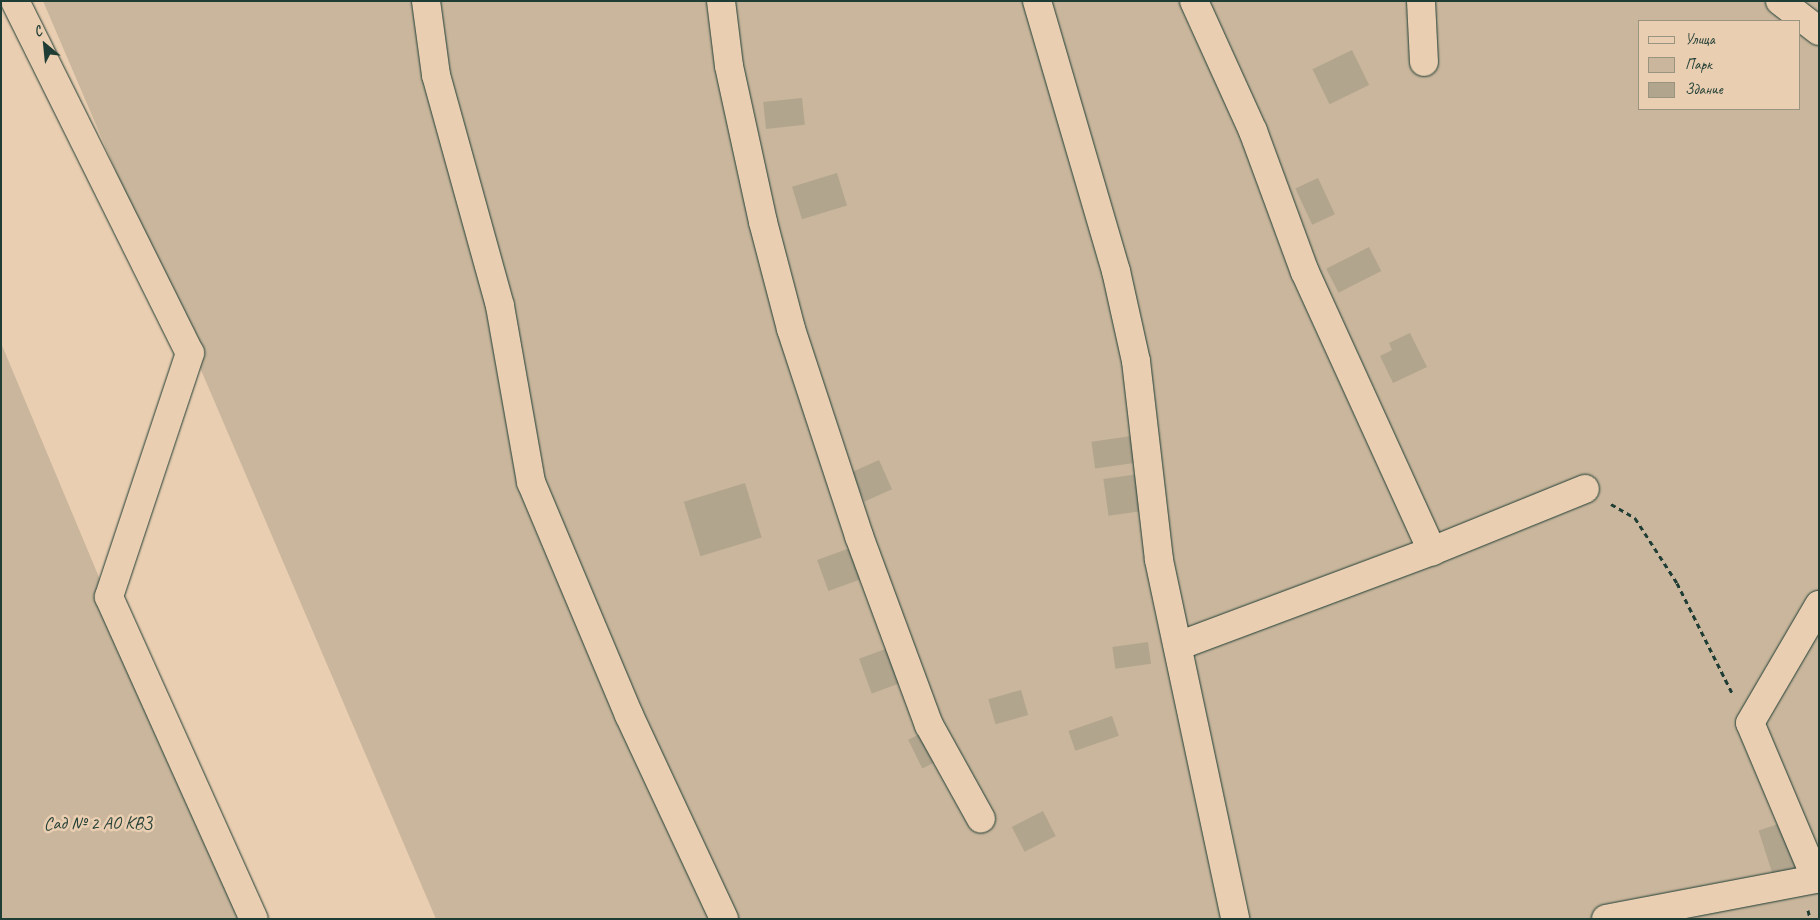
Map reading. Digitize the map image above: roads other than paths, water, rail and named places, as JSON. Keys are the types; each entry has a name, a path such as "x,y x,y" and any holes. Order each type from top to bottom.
{"lane":[{"path":"15,1 190,353 109,597 254,919"},
{"path":"426,1 436,74 500,306 532,482 629,715 724,919"},
{"path":"721,1 729,66 763,222 791,329 859,536 929,725 981,819"},
{"path":"1037,1 1116,271 1136,361 1159,560 1235,919"},
{"path":"1194,1 1253,132 1305,272 1432,551"},
{"path":"1421,1 1424,62"},
{"path":"1780,1 1819,31"},
{"path":"1178,646 1432,551 1585,488"},
{"path":"1606,919 1816,880 1750,724 1819,605"}],"park label":[{"name":"Сад № 2 АО КВЗ","path":"98,823"}]}
